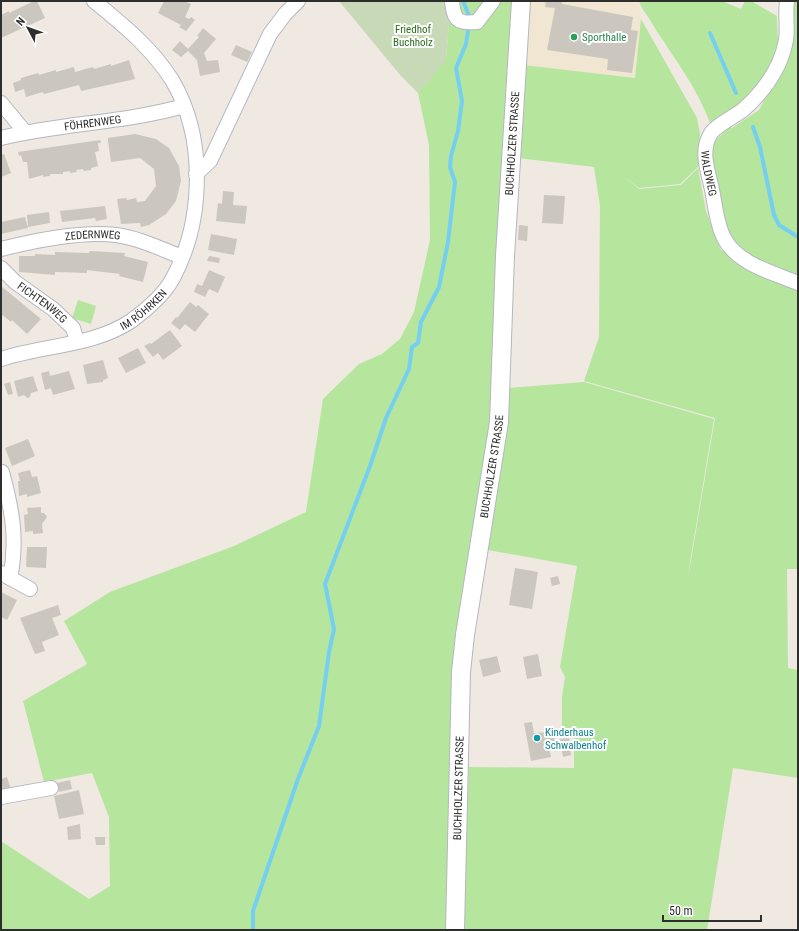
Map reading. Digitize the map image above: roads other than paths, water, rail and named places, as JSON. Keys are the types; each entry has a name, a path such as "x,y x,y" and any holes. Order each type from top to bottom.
{"street":[{"name":"IM RÖHRKEN","path":"1,359 103,334 130,321 158,297 173,279 182,257 193,220 196,174 194,141 184,106 172,81 154,55 132,32 94,1"},
{"path":"196,174 210,161 270,34 285,14 298,1"},
{"path":"452,1 453,13 456,20 465,23 477,22 493,1"},
{"name":"BUCHHOLZER STRASSE","path":"455,930 461,672 465,635 499,422 505,256 521,1"},
{"name":"WALDWEG","path":"787,1 786,39 779,65 770,81 753,100 710,134 705,150 706,164 719,225 724,239 730,247 750,263 798,283"},
{"path":"1,104 26,132"},
{"name":"FÖHRENWEG","path":"1,138 26,132 129,119 184,106"},
{"name":"ZEDERNWEG","path":"1,249 26,242 81,236 115,235 141,241 182,257"},
{"name":"FICHTENWEG","path":"1,268 15,282 53,309 73,328 77,341"},
{"path":"2,472 10,502 14,526 7,546 14,560 6,576 30,589"},
{"path":"1,797 51,788"}],"waterway":[{"path":"463,1 470,18"},
{"path":"253,930 253,911 298,779 319,726 329,652 334,629 325,584 370,466 386,418 409,369 412,347 418,343 421,322 439,287 448,242 455,182 450,167 451,156 458,131 462,101 456,68 466,44 468,31"},
{"path":"710,33 736,93"},
{"path":"753,127 760,147 774,215 779,225 798,237"}],"place":[{"name":"Sporthalle","path":"574,37"},
{"name":"Kinderhaus Schwalbenhof","path":"537,738"}],"park label":[{"name":"Friedhof Buchholz","path":"413,35"}]}
